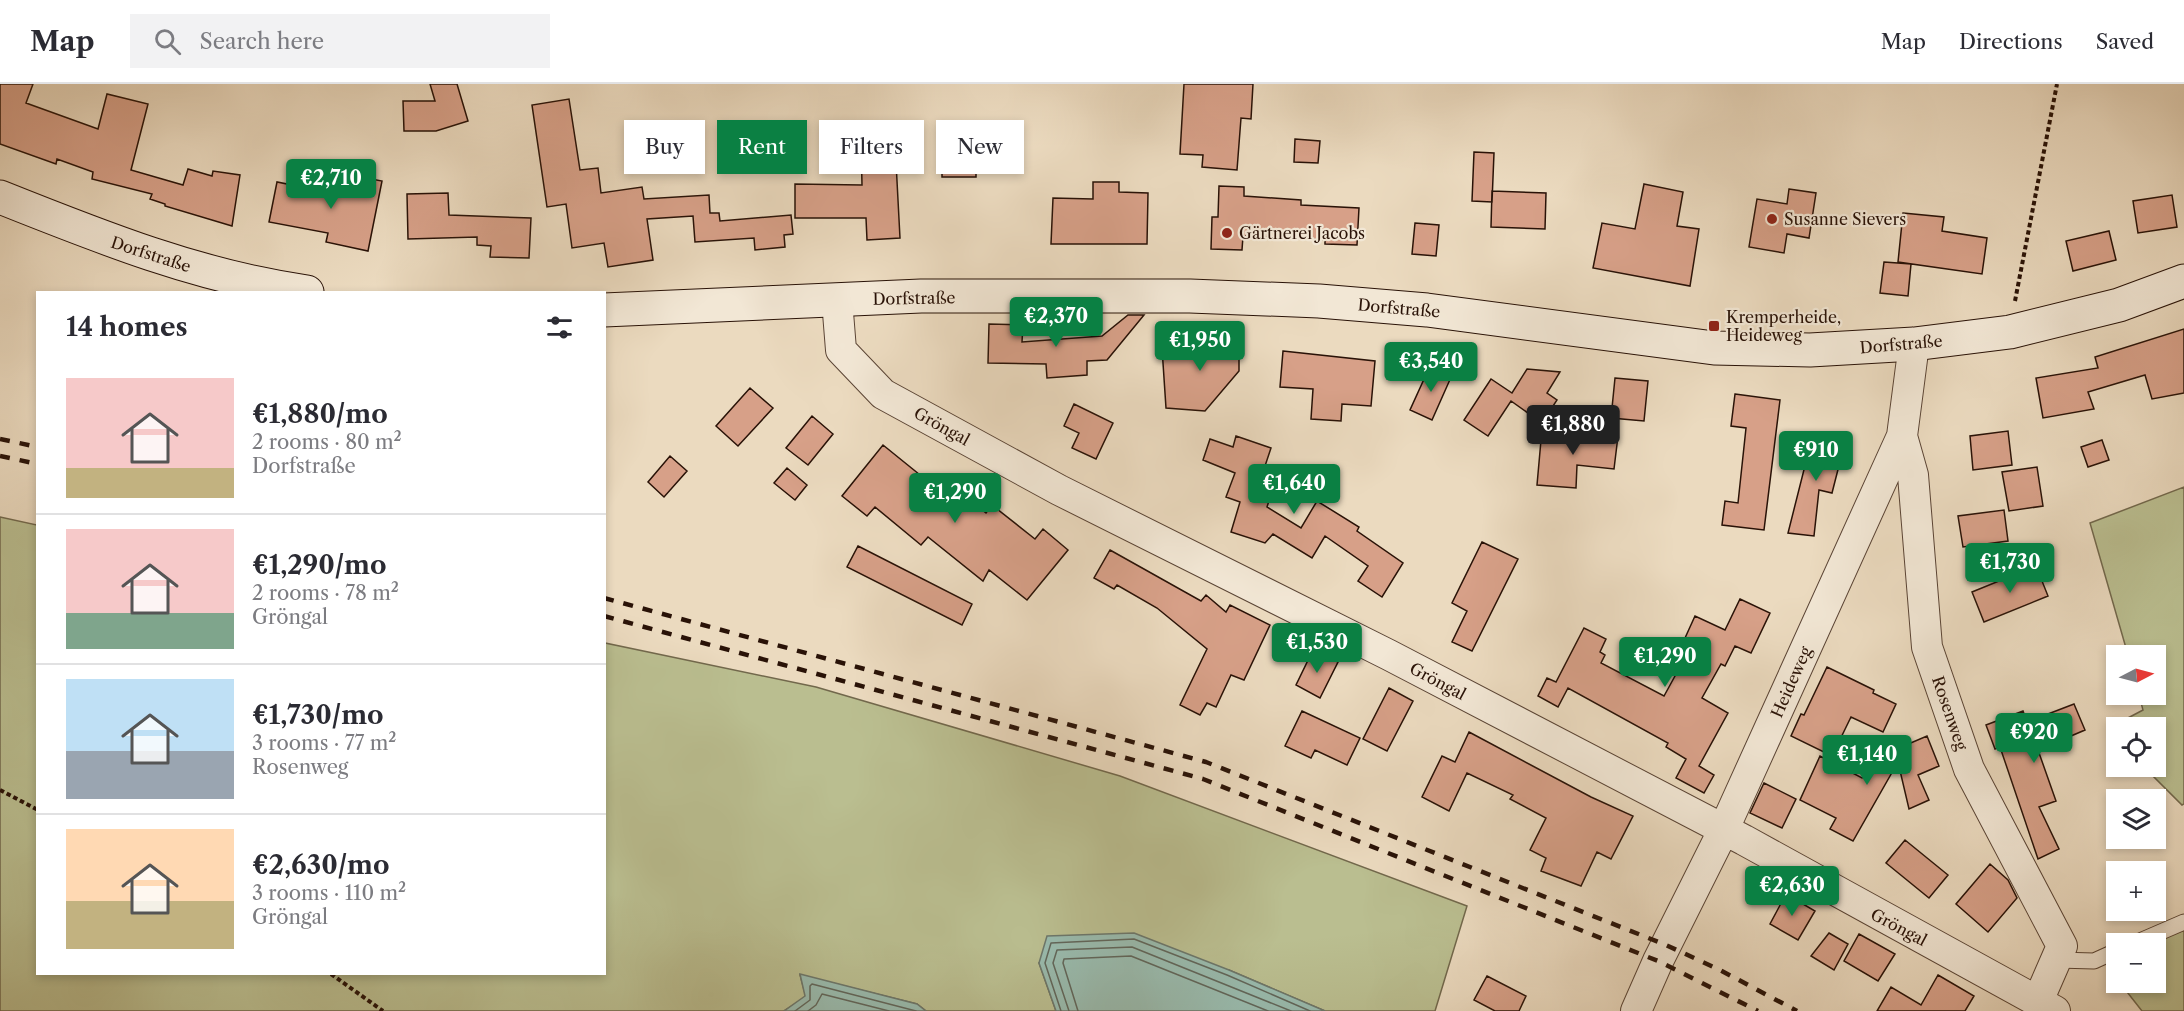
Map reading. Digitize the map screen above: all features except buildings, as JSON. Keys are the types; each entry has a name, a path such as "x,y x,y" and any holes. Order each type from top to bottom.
{"main road":[{"name":"Dorfstraße","path":"0,197 109,241 175,263 302,291"},
{"name":"Dorfstraße","path":"606,310 921,296 1190,296 1318,301 1427,310 1714,348 1810,350 1914,344 2010,332 2119,305 2184,281"}],"street":[{"name":"Gröngal","path":"837,300 841,350 883,394 1059,490 1389,655 1723,831 2047,1006"},
{"name":"Heideweg","path":"1636,1011 1658,961 1723,831 1902,436 1914,344"},
{"name":"Rosenweg","path":"1902,436 1913,475 1927,647 1969,769 2062,946 2056,960 2047,1006"}],"lane":[{"path":"2158,933 2184,922"},
{"path":"2056,960 2094,960 2106,955"}],"path":[{"path":"2010,332 2022,257 2057,84"},
{"path":"0,790 36,809"},
{"path":"332,975 383,1011"}],"green space":[{"path":"2184,487 2184,804 2182,805 2154,777 2166,777 2166,717 2130,717 2143,710 2142,705 2166,705 2166,645 2125,645 2090,523"},
{"path":"0,517 36,525 36,975 606,975 606,643 816,687 1120,776 1467,906 1435,1011 1325,1011 1229,970 1039,963 1056,1011 926,1011 917,1004 800,975 806,997 784,1011 0,1011"},
{"path":"2184,930 2184,1011 2142,1011 2128,993 2166,993 2166,937"}],"water":[{"path":"1134,933 1325,1011 1056,1011 1039,963 1047,936"},
{"path":"800,974 917,1004 926,1011 784,1011 805,996"}],"railway":[{"path":"0,439 36,447"},
{"path":"0,456 36,464"},
{"path":"606,599 1206,762 1666,945 1720,970 1797,1011"},
{"path":"606,617 1203,779 1658,961 1758,1011"}],"place":[{"name":"Susanne Sievers","path":"1772,219"},
{"name":"Gärtnerei Jacobs","path":"1227,233"},
{"name":"Kremperheide, Heideweg","path":"1714,326"}]}
